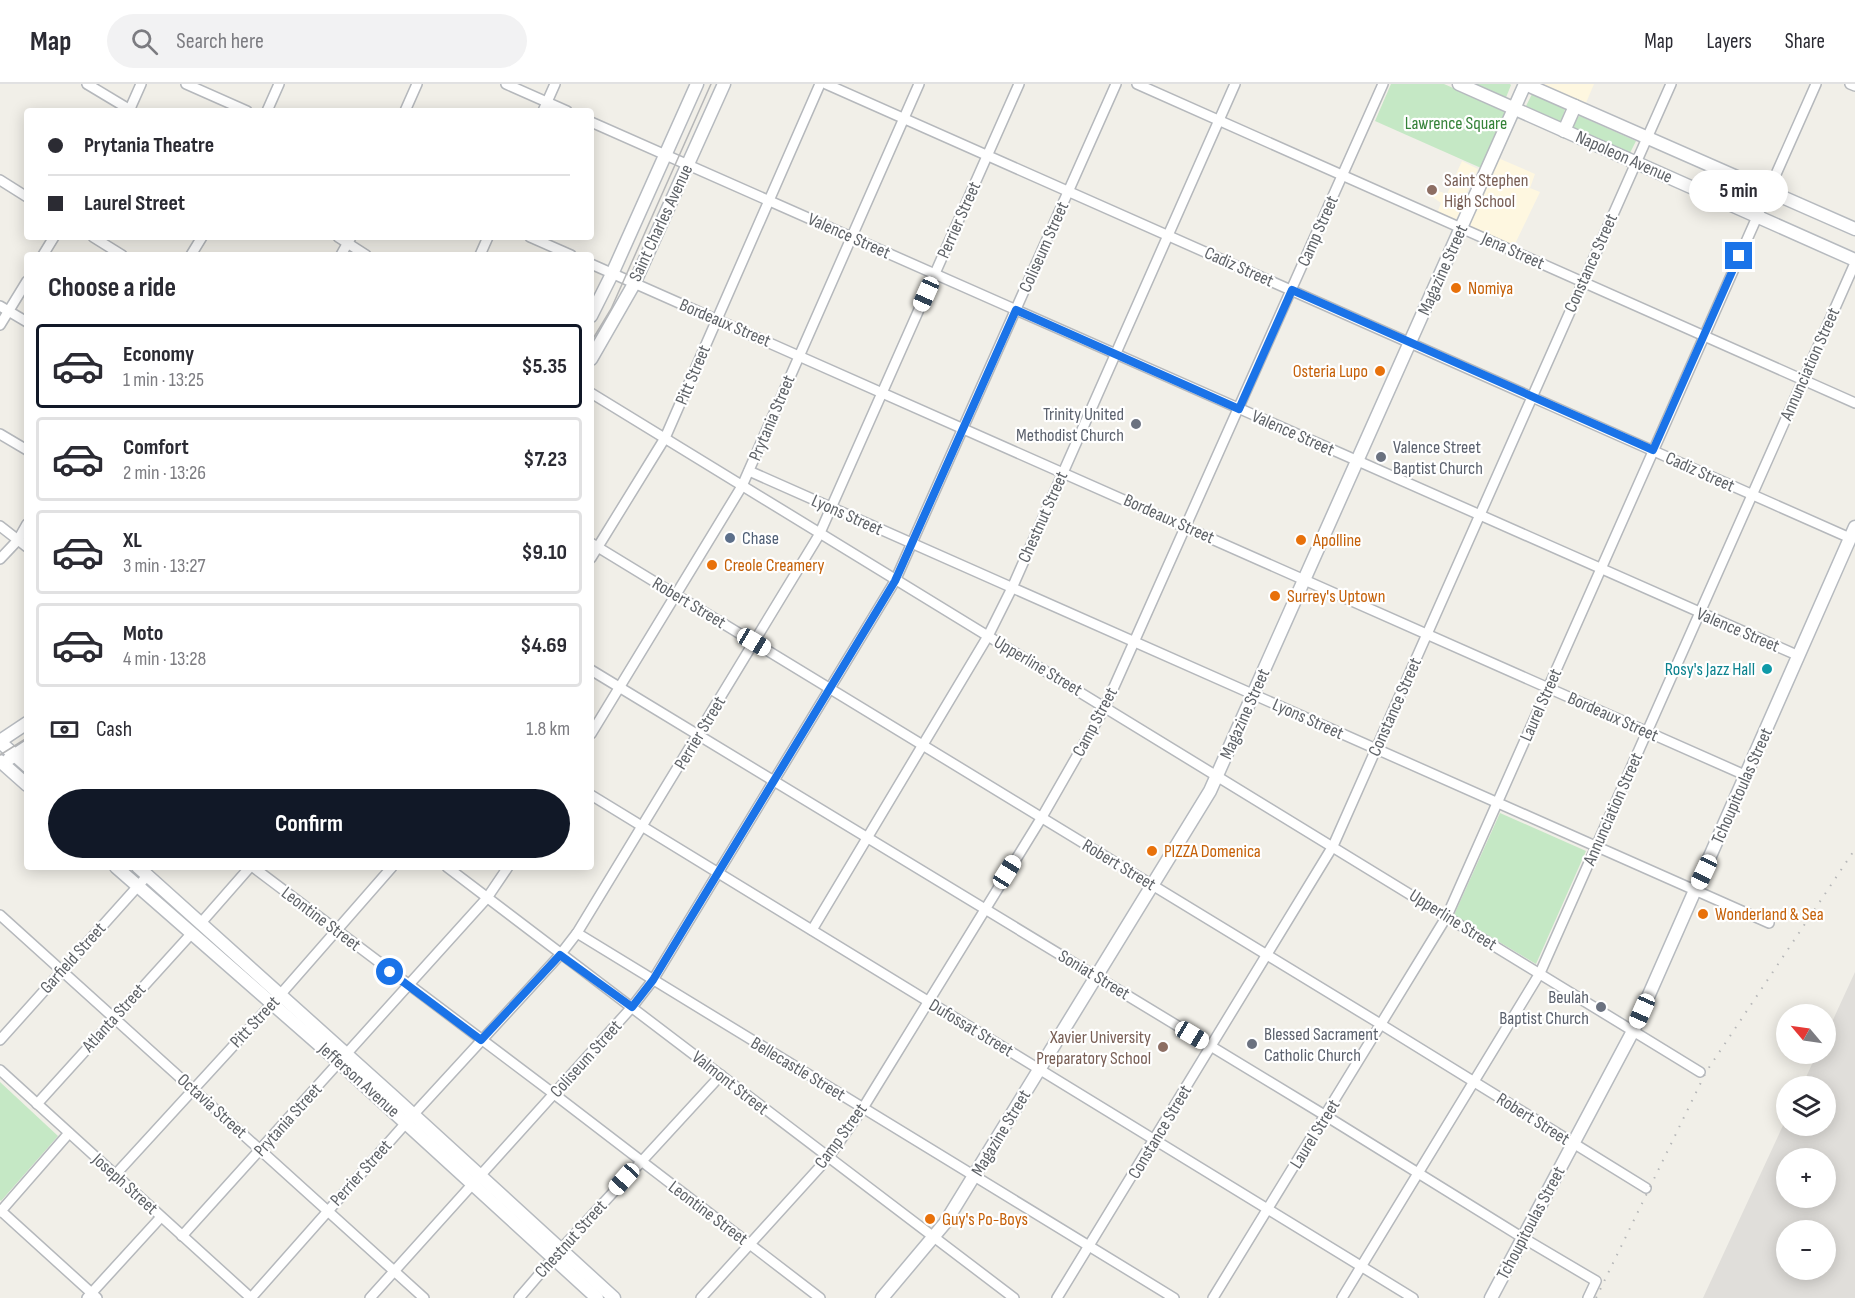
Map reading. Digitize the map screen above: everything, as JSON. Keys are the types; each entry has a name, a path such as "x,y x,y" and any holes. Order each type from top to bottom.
{"street":[{"path":"87,84 125,108"},
{"path":"131,108 141,84"},
{"path":"186,84 240,108"},
{"path":"268,108 279,84"},
{"path":"406,108 417,84"},
{"path":"506,84 545,107 555,84"},
{"name":"Saint Charles Avenue","path":"594,310 697,84"},
{"name":"Saint Charles Avenue","path":"594,354 634,284 724,84"},
{"name":"Pitt Street","path":"594,545 665,438 820,84"},
{"name":"Cadiz Street","path":"826,84 1752,495 1853,533"},
{"name":"Prytania Street","path":"594,729 742,486 919,84"},
{"name":"Perrier Street","path":"251,1298 481,1040 560,955 577,933 819,535 1020,84"},
{"name":"Coliseum Street","path":"370,1298 632,1007 653,980 895,581 1116,84"},
{"name":"Jena Street","path":"1137,84 1855,403"},
{"name":"Chestnut Street","path":"812,930 988,636 1012,588 1235,84"},
{"name":"Camp Street","path":"701,1298 828,1158 863,1108 1042,817 1105,707 1383,84"},
{"name":"Napoleon Avenue","path":"1459,84 1855,262"},
{"name":"Napoleon Avenue","path":"1525,84 1855,229"},
{"name":"Magazine Street","path":"882,1298 934,1237 975,1177 1217,776 1525,84"},
{"name":"Constance Street","path":"1057,1298 1334,846 1671,84"},
{"name":"Laurel Street","path":"1213,1298 1447,916 1816,84"},
{"path":"1850,84 1855,86"},
{"path":"1564,131 1575,106"},
{"name":"Valence Street","path":"594,123 1798,656"},
{"path":"0,180 24,195"},
{"path":"98,240 117,252"},
{"path":"350,240 363,252"},
{"path":"537,240 563,252"},
{"name":"Annunciation Street","path":"1342,1298 1540,974 1855,262"},
{"name":"Bordeaux Street","path":"594,265 1747,776"},
{"path":"0,325 4,308 24,285"},
{"path":"4,308 24,320"},
{"name":"Upperline Street","path":"594,395 819,535 1334,846 1700,1072"},
{"path":"0,434 24,448"},
{"name":"Lyons Street","path":"749,471 1769,923"},
{"path":"0,526 24,545"},
{"path":"0,559 18,540 24,529"},
{"name":"Tchoupitoulas Street","path":"1491,1298 1633,1031 1853,533"},
{"name":"Robert Street","path":"594,545 1646,1188"},
{"name":"Soniat Street","path":"594,672 1596,1281 1588,1298"},
{"path":"24,725 0,742 24,763"},
{"path":"24,749 1,763 24,782"},
{"name":"Dufossat Street","path":"594,797 1413,1298"},
{"name":"Jefferson Avenue","path":"119,870 196,928"},
{"name":"Atlanta Street","path":"37,1104 249,870"},
{"name":"Leontine Street","path":"256,870 820,1298"},
{"name":"Pitt Street","path":"115,1175 276,999 389,870"},
{"name":"Valmont Street","path":"451,870 1014,1298"},
{"name":"Prytania Street","path":"182,1236 487,898 506,870"},
{"name":"Jefferson Avenue","path":"143,871 196,928 410,1119 556,1254 597,1298"},
{"name":"Garfield Street","path":"0,1040 138,886 143,871"},
{"name":"Octavia Street","path":"0,915 424,1298"},
{"name":"Bellecastle Street","path":"577,933 1174,1298"},
{"name":"Joseph Street","path":"0,1070 251,1298"},
{"name":"Chestnut Street","path":"519,1298 640,1161 721,1075"},
{"path":"69,1133 0,1211 92,1296 161,1217"},
{"name":"Jefferson Avenue","path":"556,1254 614,1298"}],"shaded area":[{"path":"1538,84 1594,84 1586,103"},
{"path":"1498,158 1535,174 1530,188 1540,192 1514,246 1470,225"},
{"path":"1462,161 1478,169 1463,201 1466,202 1455,221 1437,213 1441,203 1431,196 1435,190 1447,194"},
{"path":"1855,972 1855,1298 1703,1298 1778,1136 1836,1136 1836,1076 1807,1076 1812,1064 1836,1064 1836,1013"}],"green space":[{"name":"Lawrence Square","path":"1391,84 1444,84 1506,111 1481,168 1375,121"},
{"path":"1470,84 1510,84 1511,85 1505,100"},
{"path":"1532,94 1565,109 1561,123 1525,108"},
{"path":"1580,116 1636,141 1629,155 1573,130 1572,127 1577,117"},
{"path":"1500,813 1586,851 1536,964 1454,915"},
{"path":"0,1082 58,1136 1,1201 0,1200"}],"tram line":[{"path":"594,337 611,309 711,84"},
{"path":"0,755 24,740"}],"railway":[{"path":"1596,1298 1706,1072 1855,849"}],"place":[{"name":"Saint Stephen High School","path":"1432,190"},
{"name":"Nomiya","path":"1456,288"},
{"name":"Osteria Lupo","path":"1380,371"},
{"name":"Trinity United Methodist Church","path":"1136,424"},
{"name":"Valence Street Baptist Church","path":"1381,457"},
{"name":"Chase","path":"730,538"},
{"name":"Apolline","path":"1301,540"},
{"name":"Creole Creamery","path":"712,565"},
{"name":"Surrey's Uptown","path":"1275,596"},
{"name":"Rosy's Jazz Hall","path":"1767,669"},
{"name":"PIZZA Domenica","path":"1152,851"},
{"name":"Wonderland & Sea","path":"1703,914"},
{"name":"Beulah Baptist Church","path":"1601,1007"},
{"name":"Blessed Sacrament Catholic Church","path":"1252,1044"},
{"name":"Xavier University Preparatory School","path":"1163,1047"},
{"name":"Guy's Po-Boys","path":"930,1219"}],"route":[{"path":"390,972 481,1040 560,955 632,1007 653,980 895,581 1016,310 1239,409 1292,290 1653,450 1739,256"}]}
